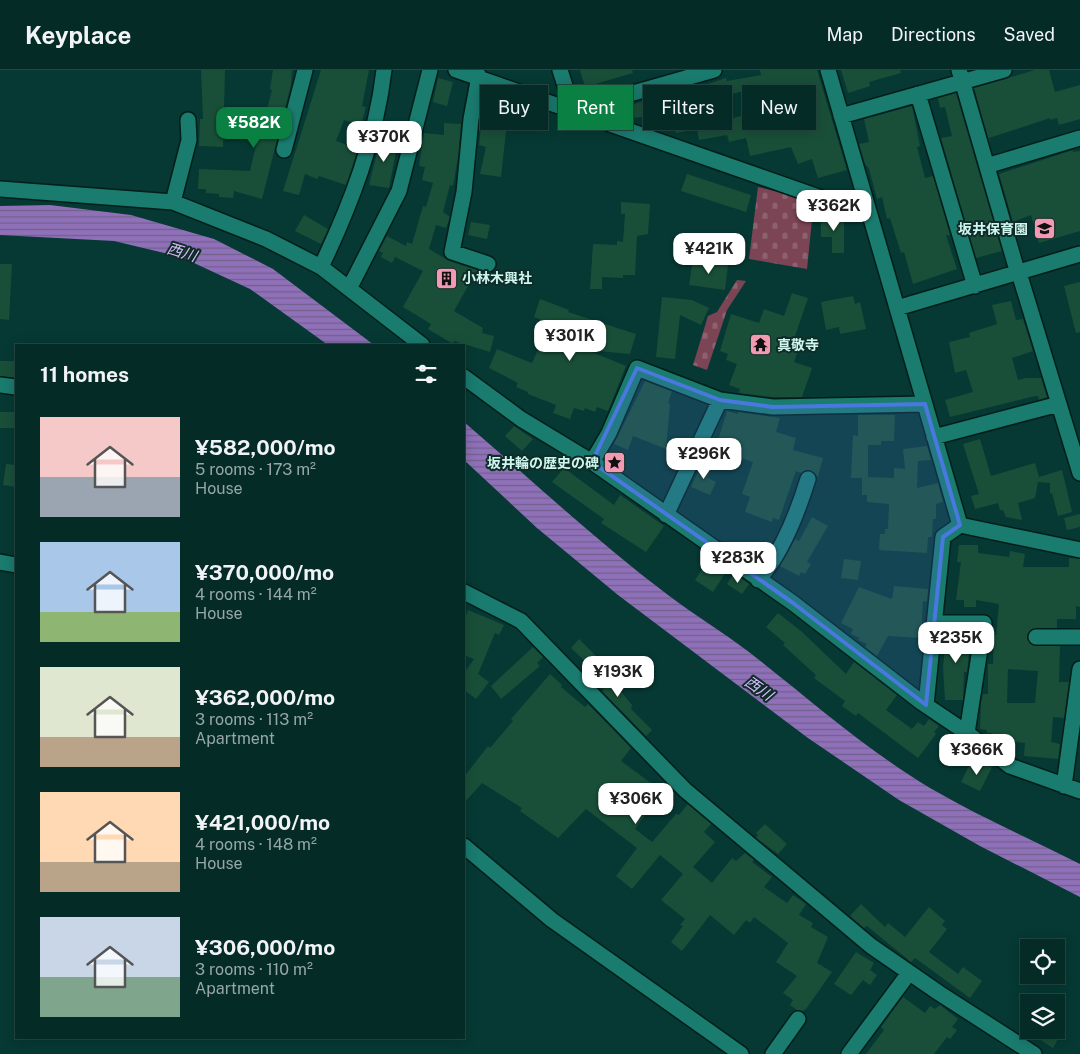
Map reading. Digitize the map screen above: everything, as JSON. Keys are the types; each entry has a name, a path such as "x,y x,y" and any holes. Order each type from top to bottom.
{"street":[{"path":"284,150 305,70"},
{"path":"321,267 344,219 375,127 384,70"},
{"path":"350,287 399,191 430,70"},
{"path":"456,70 479,76 558,107"},
{"path":"560,70 565,85"},
{"path":"633,93 714,70"},
{"path":"828,70 960,525"},
{"path":"841,116 918,94 961,76 1004,70"},
{"path":"479,76 471,119 464,192 452,252 488,264"},
{"path":"961,76 1080,473"},
{"path":"918,94 975,286"},
{"path":"173,202 189,140 188,120"},
{"path":"625,130 870,215"},
{"path":"994,164 1080,138"},
{"path":"0,189 173,202 266,239 321,267 350,287 421,344"},
{"path":"897,308 1080,254"},
{"path":"592,462 609,433 637,368 720,400 773,407 925,404"},
{"path":"465,378 521,420 592,462 758,580 1010,766 1080,792"},
{"path":"0,385 15,387"},
{"path":"666,515 720,400"},
{"path":"934,437 1059,404"},
{"path":"758,580 770,566 802,499 808,479"},
{"path":"926,705 943,537 960,525 1080,550"},
{"path":"0,562 15,565"},
{"path":"465,593 521,621 685,790 870,946 1034,1054"},
{"path":"934,623 984,623 967,733"},
{"path":"1036,637 1080,637"},
{"path":"1064,786 1080,669"},
{"path":"465,847 552,920 741,1054"},
{"path":"848,1054 909,973"},
{"path":"773,1054 798,1019"}],"highlighted area":[{"path":"637,368 720,400 773,407 925,404 960,525 943,537 926,705 793,603 592,462"}],"green space":[{"path":"758,187 814,200 807,269 749,259"},
{"path":"737,280 746,281 727,310 707,370 693,365 708,316 717,312"}],"water":[{"name":"西川","path":"50,205 131,215 214,239 273,269 373,344 327,344 250,289 181,257 114,241 0,235 0,206"},
{"name":"西川","path":"465,423 641,574 749,652 837,723 883,757 948,798 1080,864 1080,897 980,846 899,800 808,738 618,595 537,528 465,461"}],"building":[{"path":"201,70 225,70 223,147 199,146 200,119 203,119"},
{"path":"273,70 292,70 291,85 262,199 234,191 233,198 219,197 219,194 206,193 206,189 198,189 199,169 250,171 262,120 264,120 272,90 270,89"},
{"path":"321,70 369,70 362,106 366,107 361,125 344,120 336,141 358,149 346,185 319,176 317,179 305,174 299,195 283,191"},
{"path":"580,70 632,70 633,73 592,85 584,85"},
{"path":"760,70 817,70 847,170 818,178 812,159 798,164 791,147 750,156 746,138 729,142 727,135 699,140 697,130 732,130 732,118 741,116 742,130 745,131 816,130 816,85 742,85 742,91 732,94 732,85 704,85 726,78 727,81 761,75"},
{"path":"841,70 900,70 901,73 869,82 870,86 848,93"},
{"path":"1035,70 1049,70 1055,92 1080,85 1080,119 1059,125 1057,118 1050,120 1050,118 989,138 991,148 974,88"},
{"path":"438,78 453,82 447,106 433,102"},
{"path":"956,93 1002,251 976,258 941,138 952,136 945,107 940,108 938,98"},
{"path":"643,101 643,117 635,118 633,115 633,104"},
{"path":"912,106 920,146 917,147 925,178 933,176 950,235 946,235 957,269 913,284 904,252 901,253 890,218 887,219 882,197 877,199 869,169 865,164 859,144 869,142 864,119"},
{"path":"444,123 461,124 453,186 450,185 443,212 450,217 446,228 436,225 429,249 449,261 477,270 454,311 483,328 482,333 494,336 490,352 454,341 453,344 428,329 431,324 403,307 423,271 395,257 392,263 381,257 383,253 379,251 387,236 406,246 407,242 412,244 423,206 426,207 433,183 422,180 425,167 419,166 424,133 444,135"},
{"path":"481,130 506,130 501,177 480,174 486,147 479,145"},
{"path":"675,130 692,130 676,133"},
{"path":"381,137 398,141 389,188 369,185"},
{"path":"1073,150 1073,152 1080,151 1080,231 1039,243 1031,215 1013,222 999,174"},
{"path":"687,174 751,195 746,212 681,191"},
{"path":"621,202 650,204 648,234 637,236 635,275 623,275 623,278 602,277 602,289 590,289 593,244 617,245 617,241 623,242 625,214 621,214"},
{"path":"304,215 328,229 321,244 295,231"},
{"path":"821,217 844,217 844,253 832,253 832,237 821,237"},
{"path":"471,222 490,225 487,239 468,235"},
{"path":"693,260 728,265 725,290 689,285"},
{"path":"0,264 12,264 9,320 0,319"},
{"path":"1080,282 1080,332 1076,333 1064,286"},
{"name":"真敬寺","path":"792,293 808,298 795,336 802,338 794,362 812,368 802,397 772,397 739,393 740,389 729,385 737,364 726,360 728,354 720,351 731,314 759,323 764,309 784,316"},
{"path":"853,296 855,304 860,302 866,329 840,334 839,327 826,330 821,302"},
{"path":"662,297 692,300 709,308 701,325 680,315 675,359 656,357"},
{"path":"540,299 569,310 568,312 636,334 630,354 587,350 626,366 608,411 597,407 595,412 585,408 584,411 574,408 570,419 553,413 556,405 528,394 528,392 516,387 518,383 489,368 497,349 532,363 550,323 534,317"},
{"path":"1011,301 1016,320 1023,319 1033,351 1012,358 1018,380 1041,378 1047,397 1039,400 1038,396 1035,396 950,417 945,400 973,392 966,370 955,373 949,342 970,337 969,333 997,324 992,305"},
{"path":"0,361 15,361 15,378 0,376"},
{"path":"645,381 672,391 668,403 670,404 666,449 633,436 628,450 614,444"},
{"path":"727,411 738,414 738,412 780,418 776,432 796,438 793,450 823,458 818,477 810,470 801,473 796,471 779,520 773,518 772,522 745,512 750,497 742,494 753,462 715,450"},
{"path":"0,412 15,412 15,428 0,428"},
{"path":"858,415 895,415 894,441 881,441 881,445 868,445 868,477 894,478 894,468 905,469 903,449 927,446 931,460 918,461 917,488 938,483 943,502 936,504 936,519 933,519 932,537 928,537 927,553 879,550 880,534 885,534 885,529 888,529 889,504 867,502 867,495 862,495 862,478 851,478 853,435 858,436"},
{"path":"514,426 533,439 522,451 505,436"},
{"path":"980,439 991,476 1035,463 1039,477 1062,470 1072,512 1058,516 1052,493 1050,494 1050,483 1038,482 1035,498 1018,503 1022,520 1006,517 1003,510 1000,510 998,503 975,509 971,496 979,494 963,444"},
{"path":"703,462 713,466 708,478 716,482 710,495 691,487"},
{"path":"6,464 15,465 15,487 3,485"},
{"path":"564,468 614,505 620,495 664,526 646,552 601,523 604,519 552,482"},
{"path":"1080,514 1080,527 1067,530 1064,518"},
{"path":"812,517 828,526 807,562 811,564 805,574 801,572 799,576 780,566 795,539 799,541"},
{"path":"959,545 978,545 978,553 1009,557 1010,551 1025,554 1023,567 1069,567 1069,558 1080,559 1080,607 1076,606 1076,619 1057,619 1057,628 1032,629 1027,637 1032,645 1060,646 1059,682 1069,682 1064,718 1053,717 1051,742 1060,744 1058,759 1024,756 1025,743 992,738 992,733 987,733 987,730 980,729 981,702 983,694 988,694 988,664 993,664 994,635 996,635 999,604 976,600 976,607 964,607 964,600 956,600 961,562 957,562","holes":["1008,669 1038,671 1035,703 1007,703"]},
{"path":"844,559 861,561 858,580 841,578"},
{"path":"711,562 726,572 713,592 695,580 705,565 708,567"},
{"path":"734,573 749,584 742,594 727,584"},
{"path":"894,586 928,589 927,602 923,601 921,638 888,636 877,656 865,647 867,644 858,640 860,638 851,634 853,629 841,623 859,587 892,599"},
{"path":"468,610 504,625 499,635 495,633 478,674 489,682 476,699 465,691 465,672 474,659 465,655 465,618"},
{"path":"778,613 802,632 846,674 854,662 897,695 886,710 912,729 918,722 924,726 929,719 939,726 934,732 936,734 918,758 858,713 856,716 842,706 845,701 814,678 816,675 783,645 785,643 766,627"},
{"path":"947,632 971,632 967,672 964,672 963,700 945,700 943,667"},
{"path":"579,639 598,658 590,666 571,648"},
{"path":"533,647 543,657 537,663 540,666 501,699 491,686"},
{"path":"599,664 615,681 613,682 632,705 631,709 652,730 646,736 602,691 604,689 589,673"},
{"path":"550,674 562,685 561,687 585,707 588,704 631,748 621,761 659,789 654,795 658,797 635,829 652,842 676,814 679,815 688,804 711,824 704,832 715,842 693,867 712,883 732,858 736,861 745,853 754,860 752,862 772,877 764,887 787,903 793,895 806,904 799,915 813,923 811,927 828,937 817,963 832,972 806,1009 803,1011 797,1010 790,1005 793,1000 783,993 797,976 776,962 788,943 754,917 750,923 746,920 734,935 710,915 682,951 671,942 683,926 680,925 685,919 661,900 683,874 660,855 632,889 616,876 637,848 586,809 558,838 520,811 522,808 482,783 465,802 465,776 488,746 490,748 513,721 511,719"},
{"path":"981,762 992,767 980,791 961,782 969,766 977,770"},
{"path":"765,824 787,844 778,854 756,838 758,835 756,833"},
{"path":"861,904 885,927 888,923 905,937 929,907 945,921 942,925 947,929 929,952 958,974 963,967 982,981 970,998 915,958 911,962 867,926 864,928 858,923 850,916"},
{"path":"856,952 874,963 870,970 877,975 870,985 863,980 851,995 834,984"},
{"path":"903,997 925,1013 930,1006 935,1009 940,1005 958,1019 952,1027 957,1030 950,1039 947,1037 934,1054 866,1054 884,1030 881,1027"},
{"path":"1039,1039 1058,1039 1053,1048"}],"place":[{"name":"坂井保育園","path":"1044,229"},
{"name":"小林木興社","path":"446,278"},
{"name":"真敬寺","path":"761,345"},
{"name":"坂井輪の歴史の碑","path":"615,463"}]}
